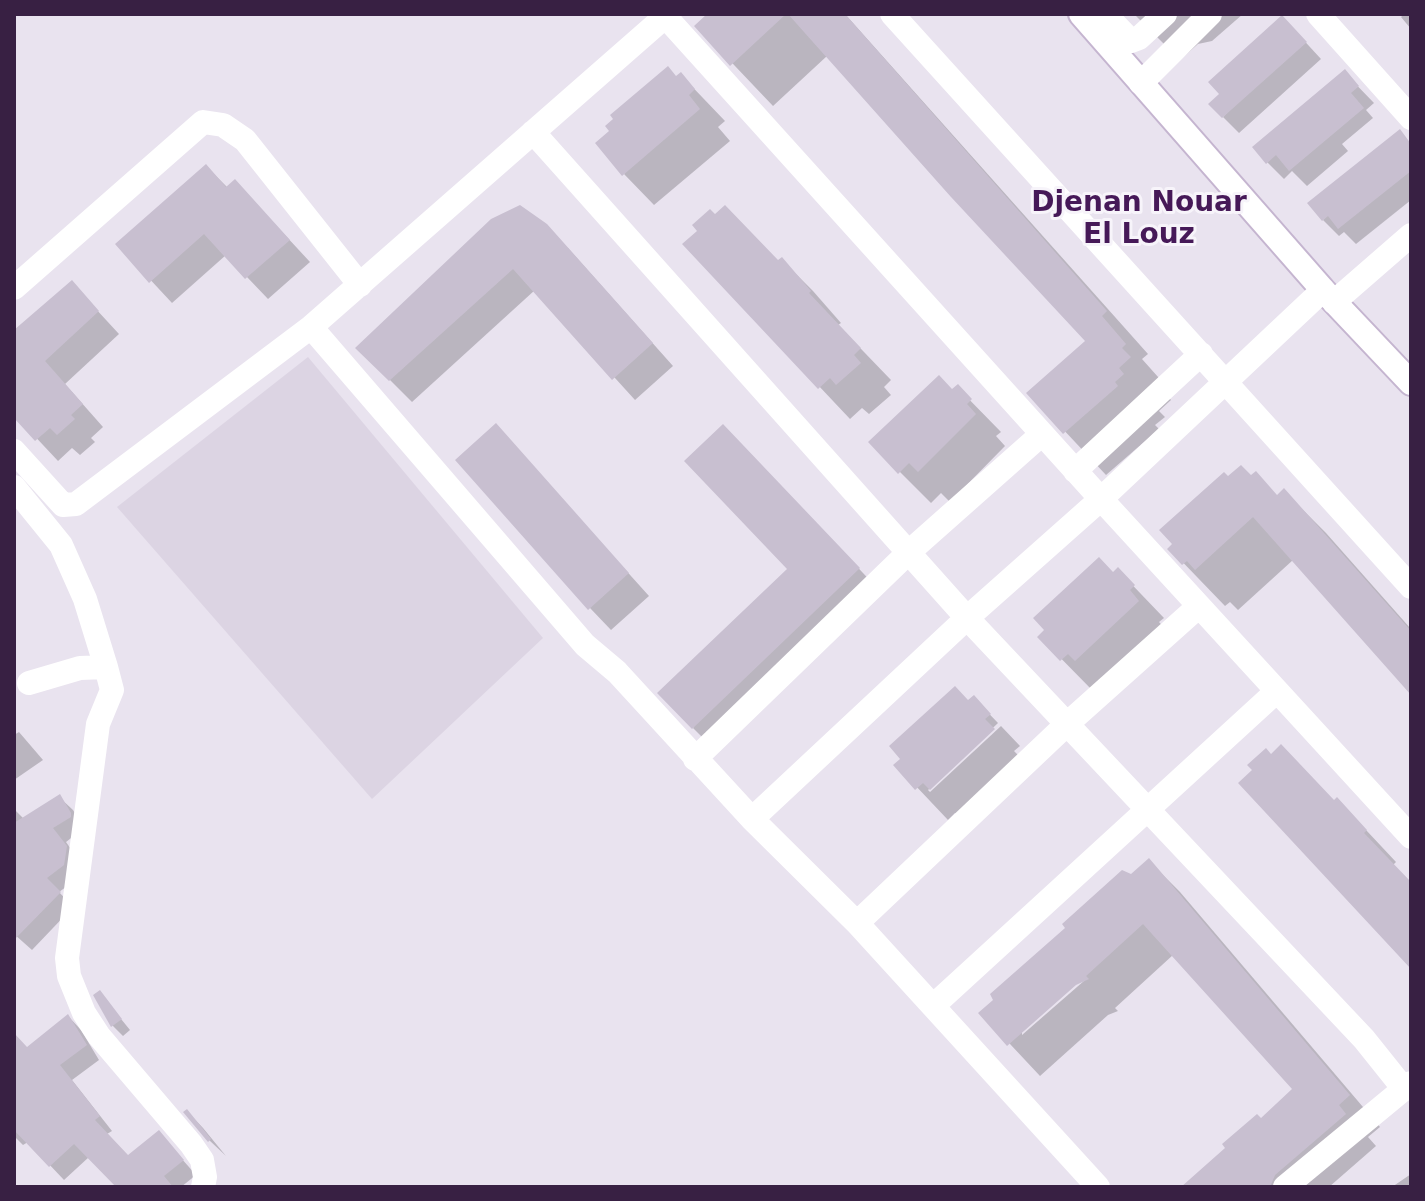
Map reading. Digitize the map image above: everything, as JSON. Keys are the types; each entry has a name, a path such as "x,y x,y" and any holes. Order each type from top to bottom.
{"street":[{"path":"892,14 1411,587"},
{"path":"1081,14 1328,296 1411,383"},
{"path":"1105,14 1131,41 1139,38 1165,14"},
{"path":"1141,83 1210,14"},
{"path":"1318,14 1411,118"},
{"path":"63,505 76,504 311,327 666,15 1075,471 1411,837"},
{"path":"14,288 203,122 223,125 245,140 360,285"},
{"path":"533,132 967,618 1408,1086 1285,1187"},
{"path":"752,819 1226,381 1328,296 1411,235"},
{"path":"311,327 585,645 617,672 752,819 857,923 1098,1187"},
{"path":"1075,471 1201,354"},
{"path":"695,759 910,551 1042,434"},
{"path":"14,451 63,505 61,545"},
{"path":"14,487 61,545 85,599 112,690 98,724 67,958 69,976 84,1013 99,1036 197,1152 205,1168 203,1187"},
{"path":"857,923 1067,724 1199,606"},
{"path":"29,683 80,668 106,667"},
{"path":"933,1006 1277,691"}],"shaded area":[{"path":"308,357 543,638 372,799 117,507"}],"building":[{"path":"707,14 786,14 730,66 694,26"},
{"path":"788,14 845,14 1107,311 1102,316 1126,344 1122,348 1131,357 1119,368 1124,374 1115,382 1118,386 1063,434 1026,393 1085,341"},
{"path":"1282,15 1307,42 1222,118 1208,104 1219,94 1208,82"},
{"path":"668,66 676,76 681,72 695,89 689,95 700,109 622,176 595,143 609,131 605,126 613,119 610,115"},
{"path":"1345,69 1359,86 1351,93 1364,108 1289,171 1276,155 1266,164 1252,147"},
{"path":"1400,129 1411,144 1411,171 1338,229 1328,216 1322,221 1307,203"},
{"path":"206,164 226,187 235,179 290,240 245,279 204,234 149,283 115,244"},
{"path":"520,205 547,224 653,343 612,380 513,269 389,381 355,348 491,219"},
{"path":"725,205 778,260 782,257 811,291 809,293 861,348 854,355 861,363 836,385 830,378 818,389 682,244 697,231 692,225 710,209 715,214"},
{"path":"72,280 99,311 45,361 83,404 71,415 75,419 57,435 50,428 35,441 14,418 14,330"},
{"path":"939,375 952,389 958,384 972,399 967,404 976,414 918,472 909,463 898,474 868,442"},
{"path":"496,423 629,573 588,610 455,460"},
{"path":"723,424 860,568 692,729 657,693 787,569 684,461"},
{"path":"1241,465 1251,475 1256,471 1277,495 1284,488 1411,631 1411,695 1253,517 1195,570 1187,561 1182,565 1167,549 1172,544 1159,530 1224,472 1228,476"},
{"path":"1099,557 1113,572 1118,567 1135,585 1130,590 1139,601 1075,661 1068,654 1060,661 1037,637 1044,630 1033,618"},
{"path":"955,686 968,700 974,695 991,714 985,719 995,729 930,790 923,783 915,790 893,765 900,759 889,746"},
{"path":"1281,744 1334,800 1337,797 1367,830 1364,833 1411,882 1411,969 1238,783 1252,770 1247,765 1266,748 1271,754"},
{"path":"60,794 71,817 53,828 67,846 64,865 47,878 61,892 14,940 14,823"},
{"path":"1149,858 1350,1095 1339,1105 1346,1114 1275,1175 1270,1187 1181,1187 1225,1148 1222,1144 1257,1114 1261,1118 1292,1089 1143,924 1086,976 1089,979 1076,985 1007,1046 978,1013 993,1000 990,994 1065,928 1062,924 1122,870 1131,874"},
{"path":"100,990 122,1019 111,1027 93,995"},
{"path":"68,1014 87,1045 60,1065 100,1116 95,1120 128,1155 159,1130 184,1160 164,1176 173,1187 116,1187 74,1144 49,1167 14,1130 14,1033 27,1047"},
{"path":"187,1109 211,1139 208,1142 183,1112"}],"district":[{"name":"Djenan Nouar El Louz","path":"1139,220"}]}
